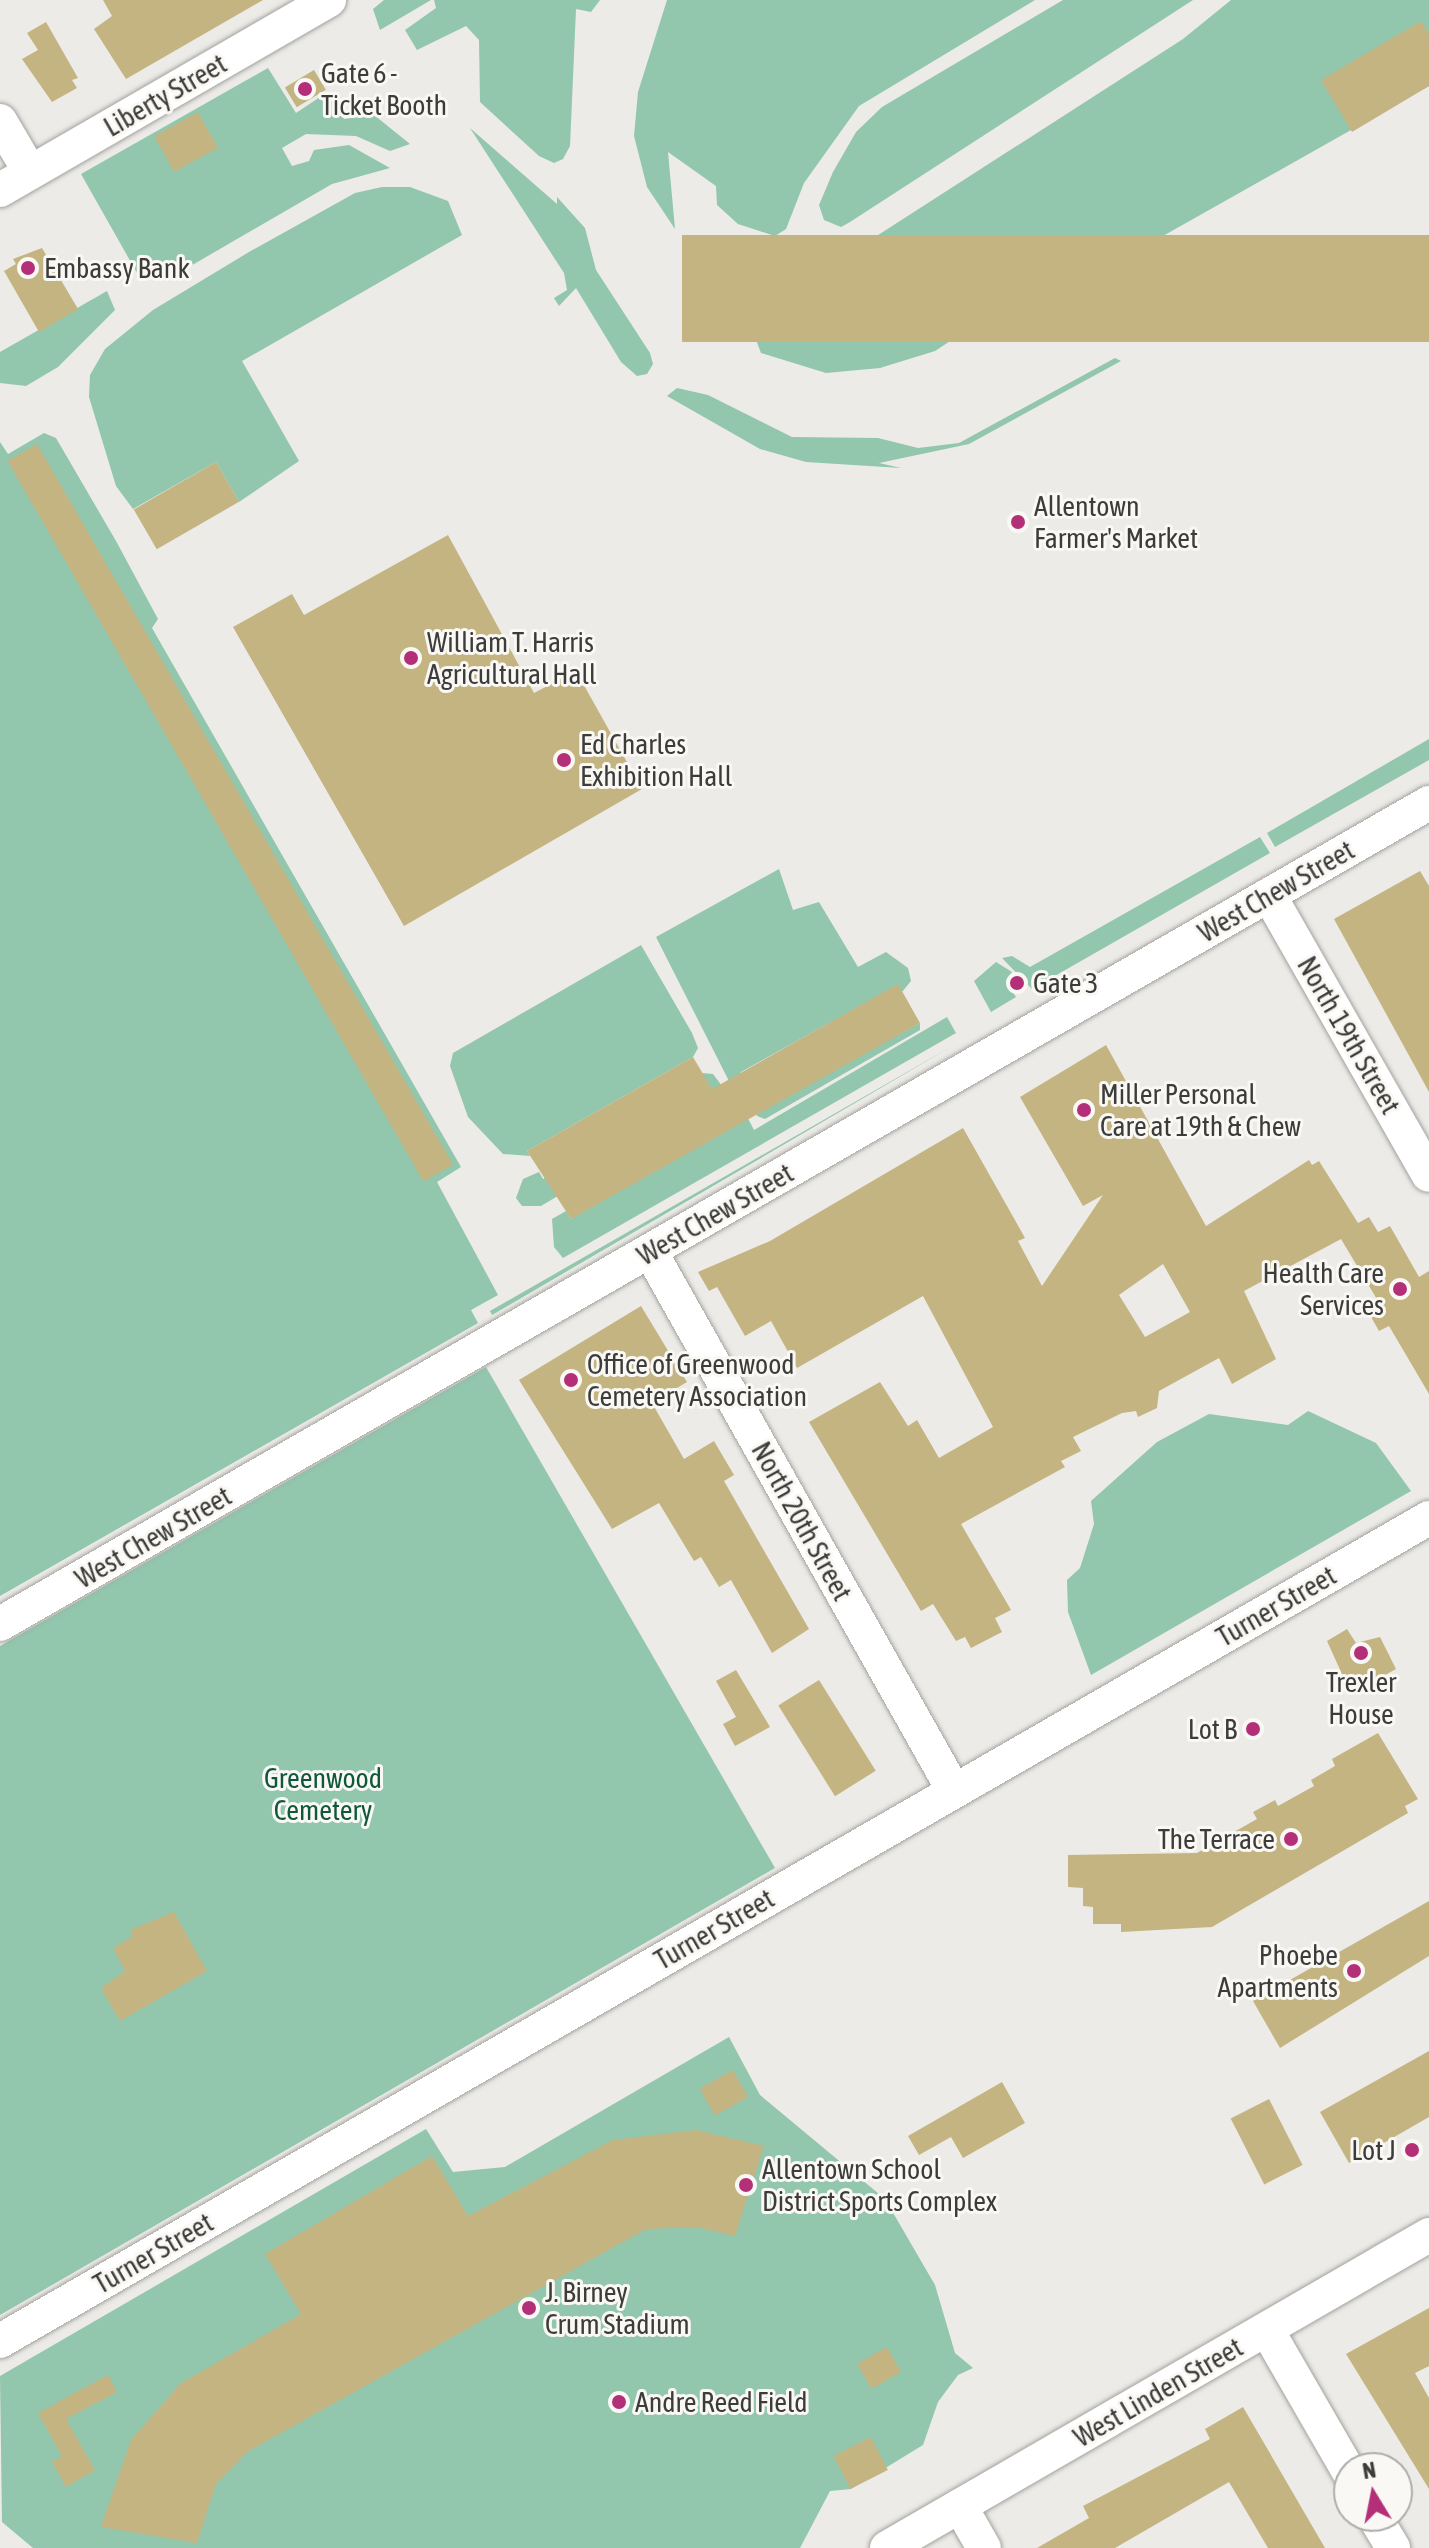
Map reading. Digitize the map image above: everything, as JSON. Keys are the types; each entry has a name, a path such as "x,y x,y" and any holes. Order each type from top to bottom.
{"street":[{"name":"Liberty Street","path":"0,190 329,0"},
{"path":"0,121 30,172"},
{"name":"West Chew Street","path":"0,1624 1429,803"},
{"name":"North 19th Street","path":"1269,895 1429,1175"},
{"name":"North 20th Street","path":"650,1251 954,1791"},
{"name":"Turner Street","path":"0,2341 1429,1518"},
{"name":"West Linden Street","path":"887,2548 1429,2235"},
{"path":"1267,2330 1337,2452"},
{"path":"960,2506 984,2548"}],"green space":[{"path":"384,0 431,0 380,30 373,9"},
{"path":"434,0 600,0 591,12 576,9 570,146 563,159 554,163 539,156 480,102 479,40 466,26 417,50 405,30 436,8"},
{"path":"667,0 1035,0 859,106 804,183 786,229 775,236 738,224 717,205 716,186 668,152 675,229 647,187 634,136 638,92"},
{"path":"1063,0 1193,0 850,222 841,227 824,220 819,205 833,172 856,132 882,107"},
{"path":"1231,0 1429,0 1429,86 1005,325 970,328 935,351 880,368 826,373 761,353 755,337 767,316 844,257 1183,39"},
{"path":"268,68 296,113 326,93 344,119 374,115 410,144 390,151 356,136 306,134 282,148 292,166 309,161 314,150 349,145 390,168 332,184 194,264 141,280 81,174"},
{"path":"470,128 557,204 557,197 585,228 596,270 650,353 653,364 647,374 637,376 621,362 576,288 559,306 554,298 567,290 564,273"},
{"path":"382,187 410,187 448,201 462,235 242,361 299,461 239,502 216,462 133,509 116,486 89,397 90,375 105,349 153,310 249,252 355,193"},
{"path":"107,291 115,310 58,367 26,386 0,383 0,352"},
{"path":"1115,358 1121,361 969,444 879,463 901,468 806,462 760,449 667,396 677,388 708,395 792,437 878,438 918,448 959,443"},
{"path":"44,433 56,438 116,541 158,619 152,628 461,1167 437,1182 498,1295 471,1310 478,1323 0,1596 0,442 8,454"},
{"path":"1429,739 1429,760 1275,847 1267,833"},
{"path":"1260,837 1270,853 1032,989 1002,958 1012,956 1030,967"},
{"path":"779,869 793,910 819,902 858,967 886,952 908,968 911,981 902,992 898,985 741,1072 731,1085 656,937"},
{"path":"641,945 692,1033 698,1048 693,1057 527,1151 530,1156 503,1154 468,1117 450,1066 453,1053"},
{"path":"996,962 1012,972 1006,982 1016,997 991,1012 974,981"},
{"path":"947,1017 956,1033 563,1258 554,1247 552,1219 566,1211 571,1219 740,1103 754,1130"},
{"path":"920,1023 920,1030 765,1119 757,1116 755,1111"},
{"path":"956,1044 492,1315 490,1311"},
{"path":"702,1073 713,1074 728,1094 541,1206 522,1206 516,1198 523,1179 539,1172 543,1179 708,1085"},
{"name":"Greenwood Cemetery","path":"486,1367 775,1868 0,2315 0,1646"},
{"path":"1308,1411 1376,1443 1411,1491 1091,1675 1068,1612 1067,1580 1080,1568 1094,1524 1091,1501 1157,1442 1209,1414 1288,1425"},
{"name":"J. Birney Crum Stadium","path":"729,2037 760,2095 885,2199 935,2285 955,2353 973,2368 958,2375 938,2402 923,2445 851,2489 830,2491 800,2548 33,2548 2,2522 0,2376 426,2129 453,2172 505,2167"}],"building":[{"path":"103,0 263,0 126,79 94,29 112,16"},
{"path":"1421,21 1429,34 1429,86 1352,132 1321,80"},
{"path":"46,22 78,78 72,80 77,88 52,102 22,59 38,50 27,33"},
{"name":"Gate 6 - Ticket Booth","path":"314,70 326,90 297,107 285,88"},
{"path":"198,112 218,148 174,172 154,136"},
{"path":"682,235 1429,235 1429,342 682,342"},
{"path":"42,248 78,309 39,332 4,271 16,264 13,259"},
{"path":"37,444 453,1165 424,1182 8,461"},
{"path":"216,462 239,502 157,549 134,509"},
{"path":"448,535 534,693 576,671 642,789 404,926 233,627 292,594 304,615"},
{"path":"1420,871 1429,886 1429,1092 1334,919"},
{"path":"898,984 920,1023 571,1219 527,1151 693,1057 712,1089"},
{"path":"1106,1045 1206,1226 1309,1160 1312,1165 1319,1161 1358,1223 1369,1217 1378,1232 1390,1226 1419,1277 1429,1271 1429,1394 1389,1326 1379,1331 1366,1308 1378,1301 1341,1239 1244,1291 1276,1359 1232,1384 1219,1358 1159,1391 1157,1408 1138,1417 1136,1411 1122,1413 1073,1437 1081,1451 1061,1461 1065,1467 961,1524 1011,1610 995,1618 1002,1632 971,1648 965,1637 956,1641 933,1604 921,1611 809,1422 880,1382 908,1426 917,1420 939,1458 993,1427 923,1296 797,1368 771,1321 745,1336 717,1287 709,1291 698,1272 770,1241 963,1128 1025,1238 1018,1241 1042,1286 1103,1195 1083,1206 1020,1097","holes":["1163,1264 1190,1312 1145,1337 1119,1295"]},
{"path":"641,1306 687,1382 652,1403 684,1459 714,1441 734,1475 724,1481 809,1629 772,1653 731,1580 719,1587 701,1557 694,1561 659,1503 612,1529 519,1380"},
{"name":"Trexler House","path":"1347,1629 1356,1643 1380,1637 1396,1669 1351,1694 1327,1641"},
{"path":"736,1670 770,1727 735,1746 723,1724 736,1717 716,1681"},
{"path":"819,1680 876,1771 835,1796 778,1705"},
{"name":"The Terrace","path":"1378,1733 1418,1799 1405,1806 1408,1813 1212,1927 1121,1932 1121,1924 1093,1924 1093,1907 1083,1906 1083,1888 1068,1887 1068,1855 1197,1853 1257,1819 1253,1812 1275,1800 1278,1806 1314,1786 1311,1780 1335,1766 1332,1759"},
{"name":"Phoebe Apartments","path":"1429,1901 1429,1956 1280,2048 1253,2001"},
{"path":"174,1912 207,1971 120,2021 101,1988 125,1971 113,1948 133,1936 130,1930"},
{"path":"1429,2051 1429,2117 1349,2163 1320,2112"},
{"path":"733,2070 748,2097 715,2116 700,2088"},
{"path":"1002,2082 1025,2123 963,2158 951,2137 919,2155 908,2136"},
{"path":"1269,2099 1303,2165 1264,2184 1231,2119"},
{"path":"696,2130 764,2146 735,2236 697,2227 646,2229 247,2452 216,2484 197,2543 101,2527 131,2440 181,2383 301,2314 265,2254 432,2156 468,2216 613,2140"},
{"path":"1429,2308 1429,2366 1415,2373 1429,2398 1429,2489 1413,2463 1413,2452 1406,2452 1346,2354"},
{"path":"887,2347 901,2372 871,2389 857,2363"},
{"path":"108,2375 117,2392 66,2419 95,2470 66,2487 52,2462 62,2456 38,2413"},
{"path":"1243,2407 1325,2548 1268,2548 1229,2482 1115,2548 1037,2548 1089,2518 1083,2506 1210,2439 1205,2429"},
{"path":"871,2437 888,2470 850,2489 834,2456"}],"place":[{"name":"Gate 6 - Ticket Booth","path":"305,89"},
{"name":"Embassy Bank","path":"28,268"},
{"name":"Allentown Farmer's Market","path":"1018,522"},
{"name":"William T. Harris Agricultural Hall","path":"411,658"},
{"name":"Ed Charles Exhibition Hall","path":"564,760"},
{"name":"Gate 3","path":"1017,983"},
{"name":"Miller Personal Care at 19th & Chew","path":"1084,1110"},
{"name":"Health Care Services","path":"1400,1289"},
{"name":"Office of Greenwood Cemetery Association","path":"571,1380"},
{"name":"Trexler House","path":"1361,1653"},
{"name":"Lot B","path":"1253,1729"},
{"name":"The Terrace","path":"1291,1839"},
{"name":"Phoebe Apartments","path":"1354,1971"},
{"name":"Lot J","path":"1412,2150"},
{"name":"Allentown School District Sports Complex","path":"746,2185"},
{"name":"J. Birney Crum Stadium","path":"529,2308"},
{"name":"Andre Reed Field","path":"619,2402"}]}
